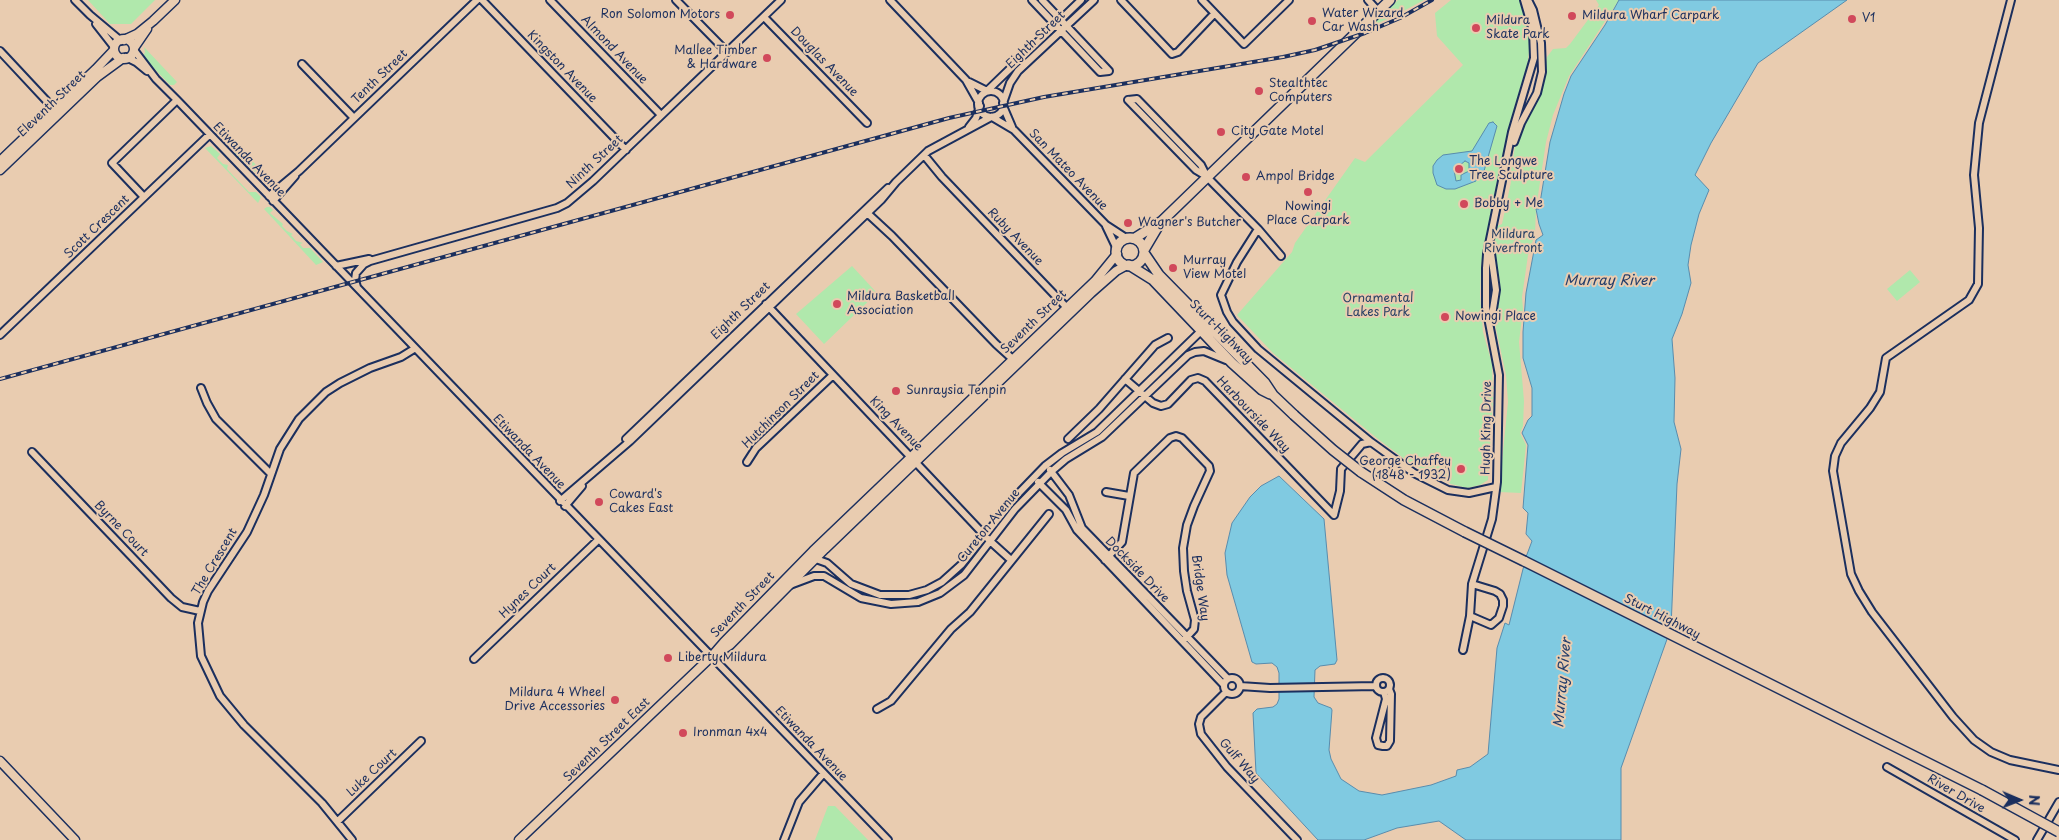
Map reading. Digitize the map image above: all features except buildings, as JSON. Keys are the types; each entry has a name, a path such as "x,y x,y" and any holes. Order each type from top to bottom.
{"highway":[{"path":"1162,220 1144,251 1140,262 1128,265 1120,260 1117,251 1119,244 1162,220 1390,0"},
{"path":"1130,238 1140,242 1144,251"},
{"name":"Sturt Highway","path":"1144,251 1159,275 1294,416 1360,472 1404,500 1982,790 2059,832"},
{"name":"Sturt Highway","path":"1128,265 1153,280 1232,363 1262,390 1273,395"}],"main road":[{"path":"153,21 131,55 124,58 116,55 114,48 117,43 153,21 175,0"},
{"path":"123,41 130,41 134,49"},
{"name":"Eleventh Street","path":"0,170 114,48"},
{"name":"Eleventh Street","path":"0,161 57,110 97,77 124,58"},
{"name":"Seventh Street","path":"712,657 724,642 1069,310 1097,279 1117,251"},
{"name":"Seventh Street","path":"1069,310 1106,279 1128,265"},
{"name":"Seventh Street","path":"712,657 730,645 811,558"},
{"name":"Seventh Street East","path":"519,840 712,657"},
{"path":"0,761 76,840"}],"street":[{"path":"75,0 90,15 123,41"},
{"name":"Tenth Street","path":"271,199 477,0"},
{"name":"Kingston Avenue","path":"482,0 626,150"},
{"name":"Almond Avenue","path":"550,0 661,115"},
{"path":"676,0 727,52"},
{"name":"Ninth Street","path":"336,266 377,258 557,208 578,195 781,0"},
{"path":"890,0 966,80 984,114 991,117 998,115 1003,104 997,92 966,80"},
{"name":"Eighth Street","path":"988,90 1081,0"},
{"name":"Eighth Street","path":"1003,104 1012,80 1025,64 1094,0"},
{"path":"1121,0 1172,54 1178,52 1214,14"},
{"path":"1202,0 1244,44 1289,0"},
{"path":"1368,0 1378,11"},
{"name":"Hugh King Drive","path":"1507,162 1519,127 1539,87 1542,72 1538,43 1526,0"},
{"path":"2011,0 1979,123 1974,175 1979,228 1978,284 1969,300 1886,358 1880,392 1870,408 1842,442 1835,456 1833,471 1851,574 1859,591 1878,619 1953,717 1974,740 1991,752 2010,760 2059,770"},
{"path":"1038,1 1061,20 1109,71 1101,72 1093,65 1055,25 1038,1"},
{"path":"90,15 114,48"},
{"name":"Douglas Avenue","path":"764,17 867,124"},
{"name":"Hugh King Drive","path":"1463,650 1470,616 1472,584 1489,533 1496,487 1499,375 1491,324 1486,307 1486,257 1514,125 1538,43"},
{"path":"1080,51 1086,46"},
{"name":"Etiwanda Avenue","path":"134,49 156,78 209,135 888,840"},
{"path":"0,50 57,110"},
{"name":"Etiwanda Avenue","path":"124,58 136,62 156,78"},
{"path":"1020,59 1025,64"},
{"path":"1093,65 1099,59"},
{"path":"302,64 354,118"},
{"path":"966,130 976,118 980,97 988,90"},
{"path":"1207,177 1201,165 1137,99 1128,100 1196,170 1207,177 1258,229 1281,256"},
{"path":"144,198 112,163 177,100"},
{"name":"San Mateo Avenue","path":"1003,104 1014,130"},
{"name":"Eighth Street","path":"563,503 922,157 933,148 991,117"},
{"name":"San Mateo Avenue","path":"991,117 1014,130 1106,225 1130,238"},
{"path":"1158,132 1164,126"},
{"name":"Scott Crescent","path":"0,335 209,135"},
{"name":"Ruby Avenue","path":"922,157 1069,310"},
{"path":"867,210 1014,363"},
{"name":"San Mateo Avenue","path":"1106,225 1117,251"},
{"path":"1258,229 1236,262 1221,295 1230,318 1258,349 1371,442 1414,473 1448,490 1470,493 1496,487"},
{"name":"Hugh King Drive","path":"1490,242 1496,287 1491,324"},
{"name":"Ninth Street","path":"358,290 355,281 358,271 366,263 377,258"},
{"name":"King Avenue","path":"767,306 990,541 1011,560"},
{"path":"1200,331 1216,334"},
{"name":"Cureton Avenue","path":"811,558 827,563 859,588 880,595 908,595 927,590 947,578 962,564 984,533 1045,466 1062,453 1097,432 1200,331"},
{"path":"1068,439 1099,409 1155,345 1168,338"},
{"name":"The Crescent","path":"352,840 338,820 244,724 220,696 201,656 198,634 200,611 208,591 247,532 280,450 290,432 310,406 326,392 354,375 401,357 414,349"},
{"name":"Cureton Avenue","path":"786,587 808,578 824,576 852,594 872,602 900,604 918,602 940,593 956,582 971,566 1016,508 1052,471 1102,437 1193,352 1208,352 1232,363"},
{"name":"Hutchinson Street","path":"747,462 756,448 832,375"},
{"name":"Harbourside Way","path":"1125,379 1155,405 1164,406 1170,403 1191,380 1198,378 1205,381 1334,515 1340,490 1342,469 1362,444 1371,442"},
{"path":"201,388 216,419 270,474"},
{"name":"Bridge Way","path":"1107,558 1122,542 1134,473 1173,436 1182,438 1209,466 1210,471 1187,525 1183,548 1187,591 1195,620 1194,629 1185,639"},
{"name":"Byrne Court","path":"32,452 171,598 182,607 200,611"},
{"name":"Dockside Drive","path":"1045,466 1052,471 1070,495 1081,527 1107,558 1185,639 1226,685 1236,680 1240,686"},
{"name":"Dockside Drive","path":"1035,476 1039,484 1066,510 1076,530 1107,558"},
{"path":"1106,492 1129,496"},
{"path":"877,709 891,701 951,629 970,612 1049,514"},
{"name":"Hynes Court","path":"474,659 598,540"},
{"path":"1470,616 1491,625 1498,618 1503,606 1500,594 1472,584"},
{"path":"1226,685 1233,694 1238,691 1240,686 1270,688 1375,686 1377,689 1387,690 1391,694 1390,741 1387,746 1378,745 1376,738 1386,699 1387,690 1389,681 1382,677 1375,686"},
{"name":"Gulf Way","path":"1226,685 1201,717 1199,724 1201,734 1227,767 1298,840"},
{"name":"Luke Court","path":"338,820 421,742"},
{"name":"River Drive","path":"1887,767 2015,840"},
{"path":"784,840 799,802 823,774"},
{"path":"2037,840 2059,802"}],"green space":[{"path":"88,0 155,0 131,24 110,24"},
{"path":"1398,0 1424,0 1396,15 1376,24 1374,23"},
{"name":"Ornamental Lakes Park","path":"1451,0 1520,0 1529,31 1530,43 1527,68 1515,105 1499,170 1481,266 1480,296 1483,332 1492,364 1493,400 1488,480 1480,485 1467,488 1451,484 1410,463 1378,439 1273,353 1237,315 1292,252 1295,243 1355,158 1365,162 1463,65 1437,36 1435,13"},
{"name":"Mildura Riverfront","path":"1596,0 1619,0 1569,76 1553,115 1546,142 1536,209 1535,234 1528,255 1522,297 1523,309 1519,342 1524,401 1523,426 1520,433 1526,445 1521,493 1499,492 1508,402 1506,375 1495,324 1495,308 1498,293 1494,248 1497,226 1502,224 1511,182 1515,146 1542,88 1547,57 1553,49 1566,48 1570,44 1599,5"},
{"path":"144,47 177,82 174,85 170,85 143,57"},
{"path":"211,146 220,154 217,158 223,164 228,165 227,169 249,192 256,192 261,197 258,203 205,148"},
{"path":"238,146 259,168 255,172 234,153"},
{"path":"267,207 273,210 270,213 283,224 282,226 287,231 293,234 291,235 296,241 303,243 300,244 303,248 310,248 323,262 316,265 264,209"},
{"name":"Mildura Basketball Association","path":"852,266 877,293 824,344 796,314"},
{"path":"1910,270 1920,282 1897,301 1887,289"},
{"path":"828,806 835,806 868,840 815,840"}],"water":[{"name":"Murray River","path":"1619,0 1847,0 1758,63 1711,143 1695,175 1709,190 1699,214 1691,245 1688,265 1691,283 1672,339 1675,378 1674,422 1681,449 1677,484 1671,628 1621,768 1621,840 1466,840 1439,821 1397,828 1364,840 1318,840 1256,773 1253,713 1257,709 1273,707 1277,704 1279,699 1279,673 1277,667 1272,663 1256,664 1252,662 1227,575 1225,553 1232,523 1250,497 1261,486 1279,476 1324,519 1337,660 1335,664 1320,666 1315,670 1314,697 1318,703 1332,710 1329,750 1331,759 1341,779 1359,791 1382,795 1431,785 1456,776 1457,770 1470,767 1488,754 1497,648 1505,623 1509,625 1526,557 1532,541 1526,534 1528,513 1523,508 1528,445 1522,433 1532,416 1532,388 1523,358 1523,332 1526,293 1536,240 1543,235 1536,209 1539,209 1550,142 1571,76 1605,25"},
{"path":"1493,122 1497,126 1484,171 1476,181 1455,189 1446,189 1437,185 1433,166 1437,160 1443,155 1472,151 1489,123","holes":["1465,161 1469,163 1469,171 1461,175 1461,180 1456,181 1454,170"]}],"pier":[{"path":"1524,555 1673,629 1669,640 1521,565"}],"railway":[{"path":"0,379 949,118 1044,97 1315,50 1365,33 1400,18 1432,0"}],"place":[{"name":"Ron Solomon Motors","path":"730,15"},
{"name":"Mildura Wharf Carpark","path":"1572,16"},
{"name":"V1","path":"1852,19"},
{"name":"Water Wizard Car Wash","path":"1312,21"},
{"name":"Mildura Skate Park","path":"1476,28"},
{"name":"Mallee Timber & Hardware","path":"767,58"},
{"name":"Stealthtec Computers","path":"1259,91"},
{"name":"City Gate Motel","path":"1221,132"},
{"name":"The Longwe Tree Sculpture","path":"1459,169"},
{"name":"Ampol Bridge","path":"1246,177"},
{"name":"Nowingi Place Carpark","path":"1308,192"},
{"name":"Bobby + Me","path":"1464,204"},
{"name":"Wagner's Butcher","path":"1128,223"},
{"name":"Murray View Motel","path":"1173,268"},
{"name":"Mildura Basketball Association","path":"837,304"},
{"name":"Nowingi Place","path":"1445,317"},
{"name":"Sunraysia Tenpin","path":"896,391"},
{"name":"George Chaffey (1848 - 1932)","path":"1461,469"},
{"name":"Coward's Cakes East","path":"599,502"},
{"name":"Liberty Mildura","path":"668,658"},
{"name":"Mildura 4 Wheel Drive Accessories","path":"615,700"},
{"name":"Ironman 4x4","path":"683,733"}]}
